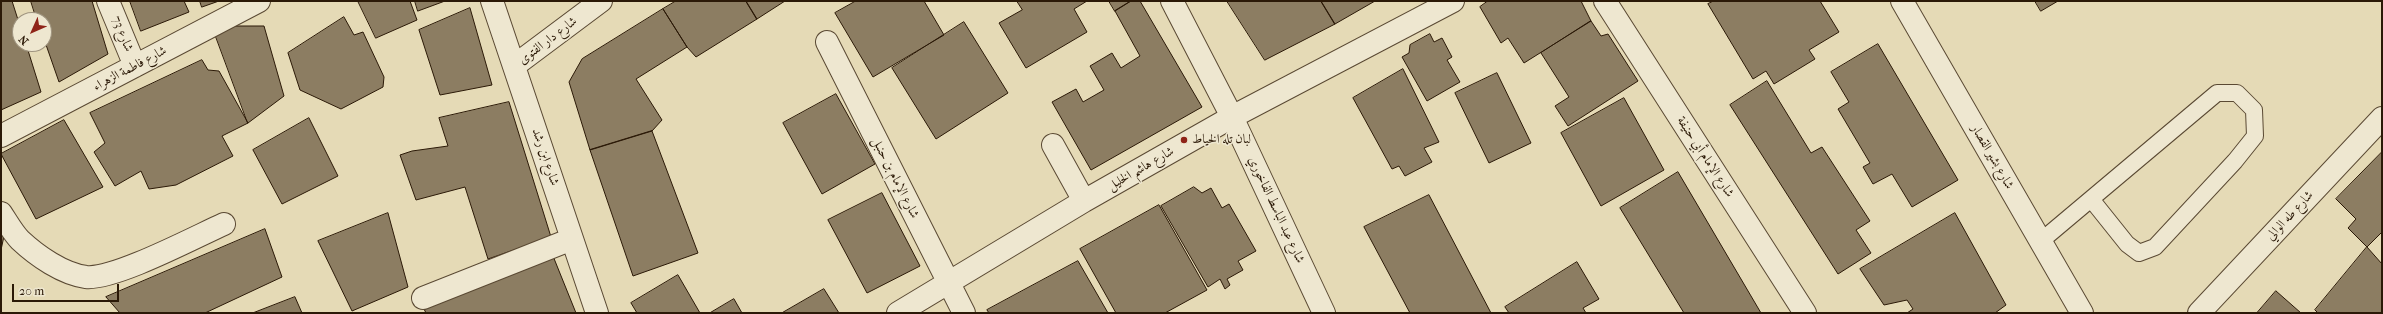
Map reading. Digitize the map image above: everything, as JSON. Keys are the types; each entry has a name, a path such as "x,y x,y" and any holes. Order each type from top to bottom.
{"street":[{"name":"شارع 73","path":"108,1 135,66"},
{"name":"شارع فاطمة الزهراء","path":"1,136 259,1"},
{"name":"شارع ابن رشد","path":"492,1 597,313"},
{"name":"شارع دار الفتوى","path":"514,66 601,1"},
{"name":"شارع عبد الباسط الفاخوري","path":"1172,1 1232,117 1324,313"},
{"name":"شارع هاشم الخليل","path":"898,313 949,284 1084,201 1232,117 1453,1"},
{"name":"شارع الإمام أبي حنيفة","path":"1605,1 1805,313"},
{"name":"شارع بشير القصار","path":"1902,1 2082,313"},
{"name":"شارع الإمام بن حنبل","path":"827,42 964,313"},
{"name":"شارع طه الوالي","path":"2199,313 2382,118"},
{"path":"1053,145 1084,201"},
{"path":"1,213 19,239 34,252 60,268 86,277 112,274 224,224"},
{"path":"424,298 572,239"}],"lane":[{"path":"2041,241 2217,93 2237,92 2254,110 2255,136 2235,161 2155,247 2139,253 2127,244 2091,199"}],"building":[{"path":"1,1 12,1 16,12 12,12 12,52 28,52 41,92 1,110"},
{"path":"31,1 92,1 108,54 59,82 49,52 52,52 52,12 34,12"},
{"path":"130,1 184,1 189,12 141,31"},
{"path":"200,1 219,1 202,7"},
{"path":"358,1 410,1 417,20 376,38"},
{"path":"415,1 445,1 418,11"},
{"path":"676,1 746,1 757,19 696,57 687,47 663,9"},
{"path":"746,1 785,1 757,19"},
{"path":"856,1 924,1 944,35 873,77 835,13"},
{"path":"1017,1 1087,1 1074,9 1087,32 1026,68 999,23 1022,10"},
{"path":"1109,1 1131,1 1115,11"},
{"path":"1131,1 1140,1 1202,107 1091,170 1052,102 1076,89 1083,102 1104,90 1090,66 1112,53 1121,68 1140,56 1115,11"},
{"path":"1227,1 1321,1 1335,24 1265,60"},
{"path":"1321,1 1375,1 1335,24"},
{"path":"1488,1 1581,1 1591,21 1524,63 1508,38 1501,43 1480,7"},
{"path":"1714,1 1820,1 1839,32 1809,50 1815,59 1774,84 1766,71 1753,79 1708,4"},
{"path":"2035,1 2058,1 2041,11"},
{"path":"470,8 492,85 440,95 419,30"},
{"path":"663,9 687,47 636,79 662,120 652,131 590,150 569,82 582,59"},
{"path":"344,17 354,35 363,32 384,77 383,87 341,109 300,90 288,53"},
{"path":"1591,21 1601,36 1608,34 1638,81 1568,126 1555,106 1569,97 1541,53"},
{"path":"964,22 1008,93 936,139 892,68"},
{"path":"212,26 264,26 284,96 248,123"},
{"path":"1430,34 1434,42 1442,38 1452,57 1447,60 1460,82 1427,101 1402,57 1409,53 1410,45"},
{"path":"1878,44 1958,180 1912,207 1892,174 1873,184 1863,167 1870,163 1838,109 1849,102 1831,72"},
{"path":"202,60 208,70 219,71 248,123 222,136 233,156 176,185 149,189 141,171 115,186 94,152 105,143 90,113"},
{"path":"1403,69 1439,142 1424,148 1432,162 1405,176 1399,166 1392,169 1353,98"},
{"path":"1497,73 1531,143 1489,163 1455,93"},
{"path":"1767,81 1811,153 1822,147 1870,221 1856,230 1871,253 1838,274 1730,105"},
{"path":"836,94 875,164 822,194 783,123"},
{"path":"1624,98 1664,170 1601,206 1561,133"},
{"path":"509,102 551,237 488,259 465,187 416,200 400,155 412,151 448,146 439,118"},
{"path":"309,118 338,176 282,204 253,150"},
{"path":"64,120 103,187 36,219 1,154"},
{"path":"652,131 698,253 633,276 590,150"},
{"path":"2382,152 2382,232 2367,247 2348,228 2356,219 2336,199"},
{"path":"1678,172 1761,313 1684,313 1620,208"},
{"path":"1194,187 1202,193 1211,188 1222,208 1229,204 1256,251 1238,261 1243,270 1227,279 1230,285 1225,289 1220,279 1208,287 1161,206"},
{"path":"882,193 920,266 867,293 828,220"},
{"path":"1429,195 1491,313 1410,313 1364,227"},
{"path":"1159,205 1207,290 1165,313 1116,313 1080,249"},
{"path":"388,213 408,287 352,311 318,241"},
{"path":"1955,213 2006,305 1995,313 1907,313 1913,309 1907,300 1884,305 1860,269"},
{"path":"265,229 282,277 205,313 120,313 106,297"},
{"path":"1,232 4,236 1,250"},
{"path":"2367,247 2382,264 2381,313 2318,313 2315,310"},
{"path":"553,256 576,313 426,313 423,307"},
{"path":"1078,261 1108,313 989,313 987,310"},
{"path":"1577,262 1599,299 1583,308 1586,313 1509,313 1505,307"},
{"path":"678,275 700,313 637,313 631,303"},
{"path":"824,289 839,313 782,313"},
{"path":"2276,291 2301,313 2257,313"},
{"path":"295,297 302,313 253,313"},
{"path":"734,299 742,313 710,313"}],"place":[{"name":"لبان تله الخياط","path":"1184,140"}]}
